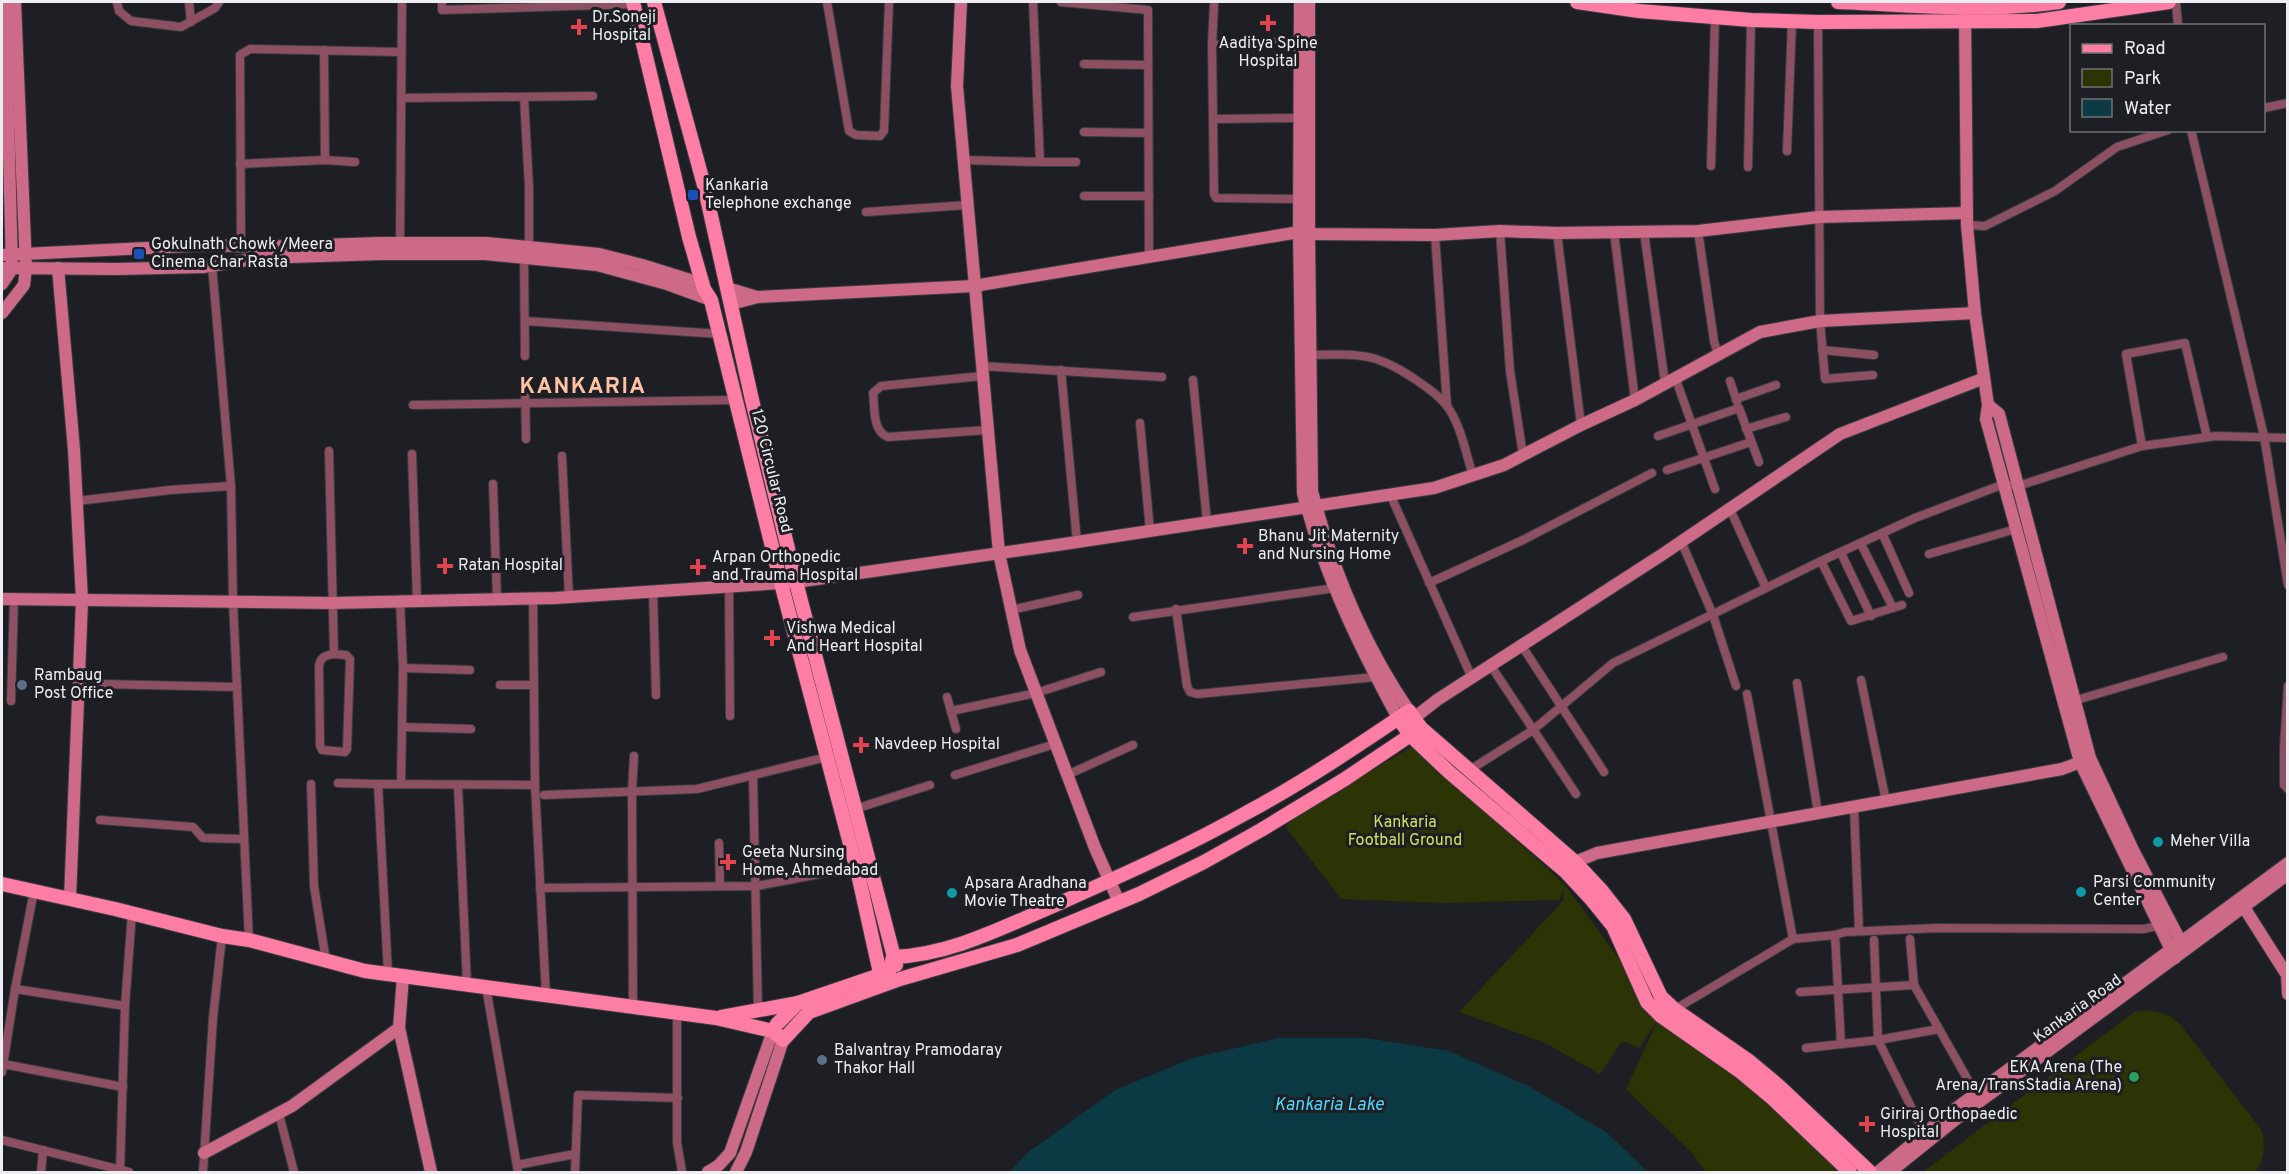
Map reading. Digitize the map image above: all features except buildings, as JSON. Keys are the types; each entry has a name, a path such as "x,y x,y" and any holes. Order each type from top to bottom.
{"main road":[{"name":"120 Circular Road","path":"654,2 705,189 796,582 900,979"},
{"path":"1577,2 1674,8 1715,17 1751,20 1818,22 1965,14 2035,3 2060,2"},
{"path":"1838,2 2037,21 2169,2"},
{"name":"120 Circular Road","path":"634,3 689,237 720,333 781,583 856,867 881,980"},
{"path":"703,284 727,288"},
{"path":"711,300 730,304"},
{"path":"1411,722 1468,771 1624,919 1661,997 1674,1009 1749,1061 1780,1087 1870,1173"},
{"path":"1411,722 1449,772 1570,867 1613,926 1647,1002 1661,1016 1741,1072 1771,1097 1850,1173"},
{"path":"778,1036 809,1012 881,980 889,972 893,957 919,956 1002,929 1108,882 1249,812 1411,722"},
{"path":"716,1018 798,1003 881,980 900,979 1017,945 1119,902 1204,862 1261,830 1411,722"},
{"path":"2,884 222,936 249,940 365,971 716,1018 778,1036"},
{"path":"778,1036 777,1024 798,1003"}],"street":[{"path":"117,2 119,10 131,21 181,27 215,8 219,2"},
{"path":"189,2 191,22"},
{"path":"400,243 402,2"},
{"path":"442,2 442,10 534,4 634,3"},
{"path":"827,2 849,131 856,135 880,135 884,131 889,2"},
{"path":"961,2 957,86 999,553 1020,650 1108,882 1119,902"},
{"path":"1033,2 1040,162"},
{"path":"1061,2 1148,6 1149,257"},
{"path":"1300,2 1299,199 1304,233 1310,355 1312,529 1350,626 1376,677 1411,722"},
{"path":"1310,2 1304,233 1303,493 1321,526 1359,622 1385,676 1411,722"},
{"path":"2175,2 2178,24"},
{"path":"2035,3 2037,21"},
{"path":"1214,4 1212,45 1214,194 1216,198 1299,199"},
{"path":"2,284 7,268 5,119 7,5"},
{"path":"2,313 24,285 26,261 7,5"},
{"path":"1965,14 1967,219 1982,379 1988,405 1986,419 2016,529 2085,760 2157,926 2178,950"},
{"path":"1711,166 1715,17"},
{"path":"1748,167 1751,20"},
{"path":"1787,151 1792,21"},
{"path":"1818,22 1820,321 1825,379 1873,375"},
{"path":"1212,45 1299,41"},
{"path":"241,246 240,55 250,49 401,52"},
{"path":"324,50 324,160"},
{"path":"1084,64 1148,65"},
{"path":"401,98 593,96"},
{"path":"524,97 529,187 525,356"},
{"path":"2265,108 2288,103"},
{"path":"1213,119 1299,118"},
{"path":"1084,132 1148,133"},
{"path":"730,304 758,297 974,286 1304,233 1698,231 1819,217 1967,219 1985,226 2055,191 2117,147 2162,132"},
{"path":"2191,132 2264,436 2288,585"},
{"path":"240,164 324,160 355,162"},
{"path":"963,160 1076,162"},
{"path":"1084,196 1149,196"},
{"path":"866,212 967,205"},
{"path":"1500,231 1510,371 1523,455"},
{"path":"1698,231 1718,355"},
{"path":"1614,232 1635,400"},
{"path":"1644,232 1670,380 1692,424 1715,489"},
{"path":"1557,233 1581,425"},
{"path":"1435,234 1447,406"},
{"path":"7,268 26,261 127,248 209,244 241,246 486,243 597,265 668,284 711,300"},
{"path":"7,255 58,268 117,269 212,265 260,258 381,254 527,252 599,254 703,284"},
{"path":"212,265 231,486 233,602 249,940"},
{"path":"58,268 77,501 82,600 70,899"},
{"path":"727,288 758,297"},
{"path":"11,701 8,599 333,603 569,597 796,582 1077,542 1434,488 1504,465 1635,400 1760,332 1820,321 1975,313"},
{"path":"525,321 720,333"},
{"path":"2142,446 2126,354 2185,343 2207,437"},
{"path":"1822,350 1874,355"},
{"path":"1310,355 1359,354 1376,357 1401,369 1428,388 1447,406 1458,428 1473,476"},
{"path":"1061,370 1077,542"},
{"path":"987,430 888,437 882,435 877,429 873,393 881,386 982,371 1061,370 1162,377"},
{"path":"1411,722 1472,678 1840,434 1982,379"},
{"path":"1193,380 1207,522"},
{"path":"1730,381 1759,462"},
{"path":"1736,399 1776,385"},
{"path":"525,386 526,440"},
{"path":"412,405 736,400"},
{"path":"1988,405 1999,414 2073,701 2085,760 2133,850 2178,950"},
{"path":"1658,436 1739,408"},
{"path":"1746,429 1786,417"},
{"path":"1140,423 1150,531"},
{"path":"1468,771 1533,729 1613,663 1821,561 1883,535 1915,518 2004,484 2018,486 2142,446 2207,437 2288,438"},
{"path":"1667,470 1751,442"},
{"path":"329,450 334,654"},
{"path":"412,454 417,600"},
{"path":"562,456 569,597"},
{"path":"1430,583 1523,540 1652,473"},
{"path":"493,484 497,599"},
{"path":"77,501 170,490 231,486"},
{"path":"1390,494 1472,678"},
{"path":"1729,507 1766,588"},
{"path":"1929,554 2016,529"},
{"path":"1883,535 1909,593"},
{"path":"1681,541 1713,615 1736,686"},
{"path":"1861,544 1893,608"},
{"path":"1841,553 1870,616"},
{"path":"1821,561 1851,621 1902,605"},
{"path":"729,586 730,716"},
{"path":"1133,617 1176,609 1335,588"},
{"path":"654,591 656,695"},
{"path":"1011,610 1078,596"},
{"path":"533,598 535,785 546,996"},
{"path":"400,600 403,668 401,784"},
{"path":"1176,609 1187,686 1190,692 1197,694 1376,677"},
{"path":"1522,646 1604,772"},
{"path":"334,654 346,655 350,659 347,749 345,752 322,750 320,745 320,660 324,656 334,654"},
{"path":"2073,701 2223,657"},
{"path":"1491,666 1576,794"},
{"path":"403,668 470,670"},
{"path":"951,711 1036,693 1101,672"},
{"path":"1861,680 1886,801"},
{"path":"1797,683 1818,813"},
{"path":"100,684 237,687"},
{"path":"500,685 533,685"},
{"path":"2288,686 2284,748 2284,785 2288,789"},
{"path":"1747,694 1793,939"},
{"path":"947,697 956,729"},
{"path":"402,727 471,729"},
{"path":"955,775 1055,744"},
{"path":"1067,775 1133,745"},
{"path":"633,1007 632,791 634,756"},
{"path":"544,795 697,789 827,757"},
{"path":"1570,867 1597,853 2062,769 2085,760"},
{"path":"753,775 758,1011"},
{"path":"338,783 535,785"},
{"path":"311,784 314,886 326,961"},
{"path":"378,784 388,974"},
{"path":"458,784 467,985"},
{"path":"855,809 930,785"},
{"path":"1854,807 1859,931"},
{"path":"100,820 193,826 203,838 244,839"},
{"path":"719,843 720,886"},
{"path":"2288,863 2241,903 2287,975 2288,994"},
{"path":"540,888 757,886 856,867"},
{"name":"Kankaria Road","path":"1890,1173 1956,1119 2178,950 2241,903 2288,874"},
{"path":"34,891 3,1052 2,1068 123,1087"},
{"path":"2,1140 123,1172 125,1006 132,913"},
{"path":"1661,1016 1793,939 1845,932 1937,928 2144,929 2157,926"},
{"path":"1835,935 1841,1044"},
{"path":"203,1173 213,1018 222,936"},
{"path":"1910,939 1914,985 1976,1094"},
{"path":"1874,940 1878,1040 1924,1133"},
{"path":"1878,1173 1924,1133 1976,1094 2178,950"},
{"path":"403,976 399,1028 431,1173"},
{"path":"1800,992 1914,985"},
{"path":"486,987 518,1169 575,1154"},
{"path":"15,989 125,1006"},
{"path":"677,1013 677,1142 682,1173"},
{"path":"204,1154 279,1114 399,1028"},
{"path":"1806,1048 1878,1040 1939,1029"},
{"path":"708,1173 730,1153 778,1036"},
{"path":"736,1173 746,1152 778,1036"},
{"path":"575,1173 578,1095 678,1098"},
{"path":"279,1114 294,1173"},
{"path":"41,1173 43,1150"}],"green space":[{"name":"Kankaria Football Ground","path":"1413,746 1565,885 1661,1016 1849,1172 1706,1172 1691,1152 1626,1089 1658,1020 1639,1048 1622,1041 1600,1074 1543,1042 1459,1012 1563,901 1564,889 1559,900 1445,903 1341,899 1285,826 1308,809"},
{"name":"EKA Arena (The Arena/TransStadia Arena)","path":"2146,1010 2169,1015 2180,1024 2262,1131 2263,1153 2255,1172 1923,1172 2134,1012"}],"water":[{"name":"Kankaria Lake","path":"1279,1038 1365,1038 1449,1051 1530,1087 1606,1132 1648,1172 1010,1172 1027,1153 1115,1090 1193,1058"}],"place":[{"name":"Aaditya Spine Hospital","path":"1268,23"},
{"name":"Dr.Soneji Hospital","path":"579,27"},
{"name":"Kankaria Telephone exchange","path":"693,195"},
{"name":"Gokulnath Chowk /Meera Cinema Char Rasta","path":"139,254"},
{"name":"Bhanu Jit Maternity and Nursing Home","path":"1245,546"},
{"name":"Ratan Hospital","path":"445,566"},
{"name":"Arpan Orthopedic and Trauma Hospital","path":"698,567"},
{"name":"Vishwa Medical And Heart Hospital","path":"772,638"},
{"name":"Rambaug Post Office","path":"22,685"},
{"name":"Navdeep Hospital","path":"861,745"},
{"name":"Meher Villa","path":"2158,842"},
{"name":"Geeta Nursing Home, Ahmedabad","path":"728,862"},
{"name":"Parsi Community Center","path":"2081,892"},
{"name":"Apsara Aradhana Movie Theatre","path":"952,893"},
{"name":"Balvantray Pramodaray Thakor Hall","path":"822,1060"},
{"name":"EKA Arena (The Arena/TransStadia Arena)","path":"2134,1077"},
{"name":"Giriraj Orthopaedic Hospital","path":"1867,1124"}],"district":[{"name":"KANKARIA","path":"583,387"}]}
